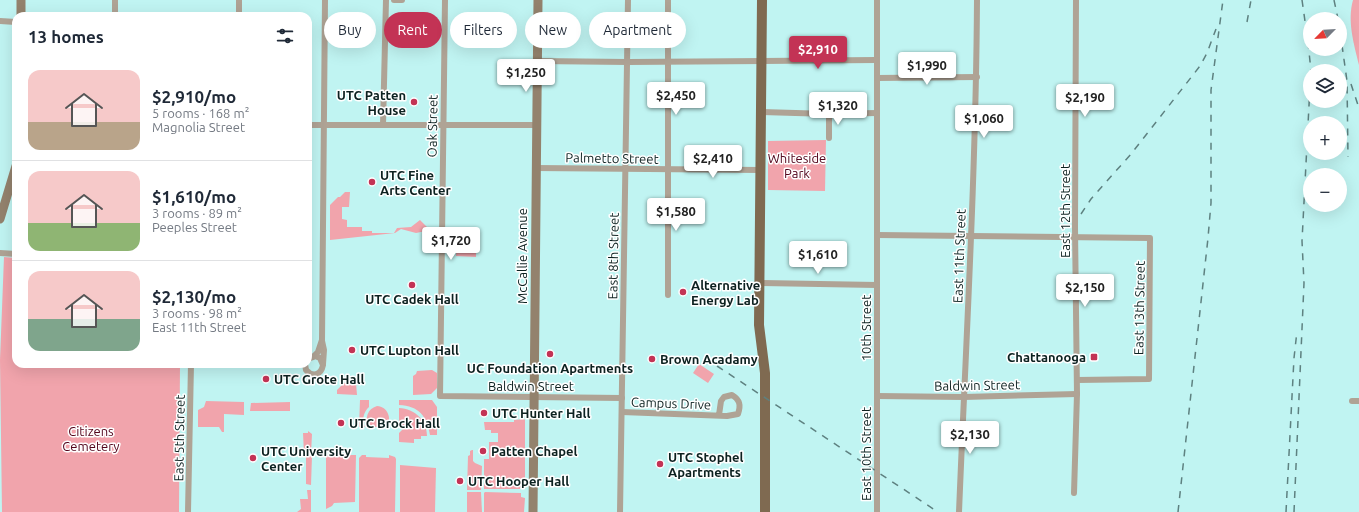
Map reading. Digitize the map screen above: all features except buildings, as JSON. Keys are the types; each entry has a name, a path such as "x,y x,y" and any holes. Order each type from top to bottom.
{"main road":[{"path":"21,0 21,12"},
{"name":"McCallie Avenue","path":"533,512 538,0"},
{"path":"762,0 760,61 759,325 766,373 765,512"},
{"path":"0,219 12,179"}],"street":[{"path":"115,12 116,0"},
{"path":"239,0 239,12"},
{"path":"305,368 307,372 312,375 321,372 324,350 322,340 325,0"},
{"path":"383,125 386,0"},
{"path":"394,0 402,0"},
{"name":"Oak Street","path":"440,396 445,0"},
{"name":"East 8th Street","path":"620,512 628,0"},
{"path":"668,0 668,295"},
{"path":"876,0 877,235 1075,236"},
{"name":"East 11th Street","path":"959,512 977,78 977,0"},
{"name":"East 12th Street","path":"1074,493 1077,394 1075,236 1076,0"},
{"path":"0,22 12,22"},
{"path":"537,61 628,62 876,60"},
{"path":"877,78 977,78"},
{"path":"760,112 829,114 877,113"},
{"path":"829,114 829,138"},
{"path":"312,125 536,125"},
{"name":"Palmetto Street","path":"536,168 760,170"},
{"name":"10th Street","path":"877,235 877,396"},
{"name":"East 13th Street","path":"1075,236 1150,238 1148,379 1077,380"},
{"path":"0,253 12,254"},
{"path":"759,283 876,285"},
{"path":"312,357 318,352 322,340"},
{"path":"312,358 320,358 323,366"},
{"name":"East 5th Street","path":"188,512 191,368"},
{"name":"Baldwin Street","path":"877,396 964,397 1077,394"},
{"name":"Baldwin Street","path":"440,396 622,398"},
{"name":"East 10th Street","path":"877,396 877,512"},
{"path":"1352,401 1359,401"},
{"name":"Campus Drive","path":"622,412 719,415"}],"green space":[{"path":"1353,0 1359,0 1359,65 1353,41 1351,24 1351,8"},
{"name":"Whiteside Park","path":"826,140 825,191 768,190 768,141"},
{"path":"345,192 350,192 349,207 342,207 342,219 347,220 347,227 362,227 362,231 372,231 372,233 394,233 397,228 411,227 420,220 432,232 426,231 416,233 401,229 395,233 330,240 330,205"},
{"path":"457,245 476,246 476,257 456,256"},
{"name":"Citizens Cemetery","path":"4,257 12,258 12,368 180,368 179,512 2,512 0,360"},
{"path":"699,364 714,374 708,383 693,373"},
{"path":"432,370 437,373 437,388 431,394 413,395 413,376 417,371"},
{"path":"344,383 356,383 357,395 337,394 337,390"},
{"path":"360,400 369,400 369,407 364,414 363,419 365,427 359,427"},
{"path":"399,400 432,400 437,407 437,435 430,435 427,422 421,413 412,407 399,405"},
{"path":"206,401 244,402 244,415 224,414 224,432 222,432 219,427 198,427 198,410 204,407"},
{"path":"290,402 290,411 250,411 251,403"},
{"path":"377,406 384,408 388,413 388,427 368,427 368,414 371,409"},
{"path":"399,408 415,413 419,416 425,425 427,436 421,436 421,439 414,439 414,443 399,442 399,433 403,429 402,425 399,425"},
{"path":"524,419 525,484 521,485 520,489 484,489 484,459 489,459 489,442 498,442 498,433 491,433 491,430 485,430 484,422 514,422 514,420"},
{"path":"308,431 312,434 311,454 304,454 303,433 308,433"},
{"path":"472,450 473,461 482,466 481,490 467,490 468,456"},
{"path":"306,455 312,456 311,485 306,484"},
{"path":"326,455 356,455 355,502 334,503 326,509"},
{"path":"362,455 366,455 366,457 389,458 389,455 395,457 395,512 359,512 359,458"},
{"path":"400,465 436,468 435,512 400,512"},
{"path":"307,490 311,490 311,512 297,512 301,509 300,499 308,499"},
{"path":"467,492 481,492 482,512 467,512"},
{"path":"485,492 521,493 521,497 525,498 524,512 484,512"}],"railway":[{"path":"1178,512 1208,238 1211,203 1211,90 1223,0"},
{"path":"1247,22 1251,0"},
{"path":"1302,0 1310,64"},
{"path":"1334,0 1337,12"},
{"path":"1081,214 1091,199 1131,154 1200,66 1207,53 1216,29"},
{"path":"1344,56 1347,81 1348,157"},
{"path":"1351,84 1359,108"},
{"path":"1294,512 1304,283 1302,241 1309,108"},
{"path":"1286,512 1294,358 1297,331"},
{"path":"717,366 938,512"}],"place":[{"name":"UTC Patten House","path":"414,102"},
{"name":"UTC Fine Arts Center","path":"372,182"},
{"name":"UTC Cadek Hall","path":"412,285"},
{"name":"Alternative Energy Lab","path":"683,292"},
{"name":"UTC Lupton Hall","path":"352,350"},
{"name":"UC Foundation Apartments","path":"550,354"},
{"name":"Chattanooga","path":"1094,357"},
{"name":"Brown Acadamy","path":"652,359"},
{"name":"UTC Grote Hall","path":"266,379"},
{"name":"UTC Hunter Hall","path":"484,413"},
{"name":"UTC Brock Hall","path":"341,423"},
{"name":"Patten Chapel","path":"483,451"},
{"name":"UTC University Center","path":"253,458"},
{"name":"UTC Stophel Apartments","path":"660,464"},
{"name":"UTC Hooper Hall","path":"460,481"}]}
